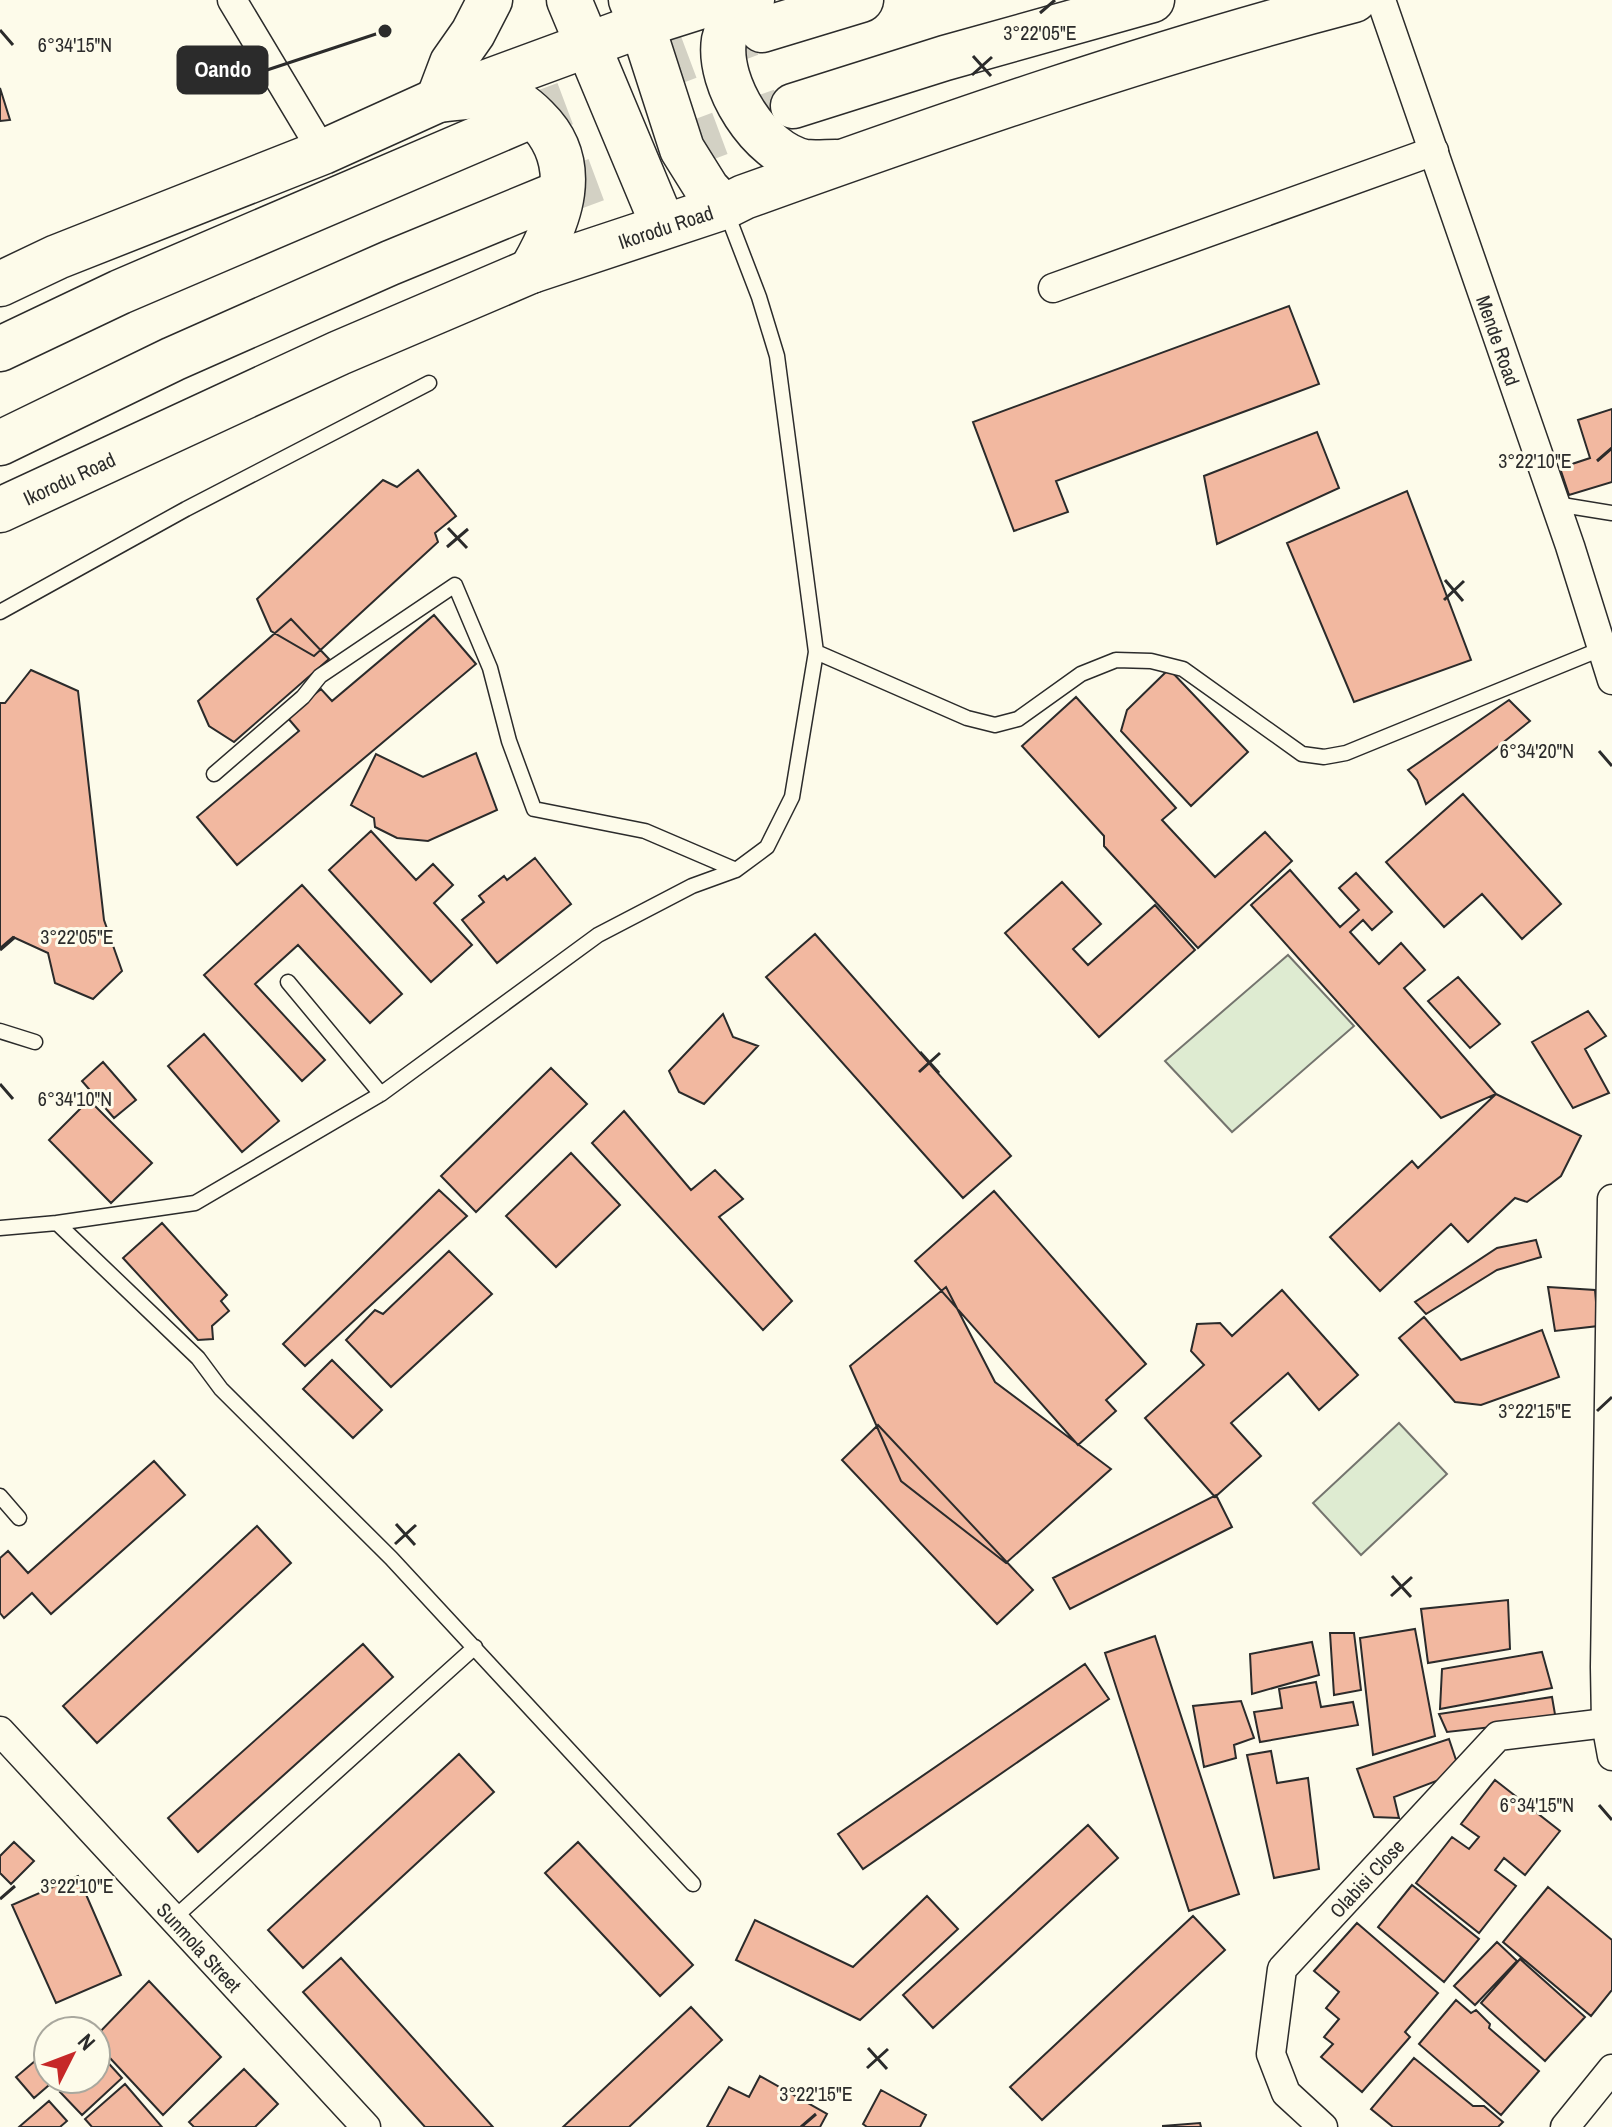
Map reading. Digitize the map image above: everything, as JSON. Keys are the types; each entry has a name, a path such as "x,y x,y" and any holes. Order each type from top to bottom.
{"main road":[{"path":"438,100 452,63 473,33 490,0"},
{"path":"569,0 663,225"},
{"path":"0,284 57,257 323,152 438,100 589,45 637,13 721,0"},
{"path":"839,162 805,162 784,153 763,137 748,120 733,90 725,63 724,39 739,12 757,15 861,0"},
{"path":"793,106 945,58 1152,0"},
{"name":"Ikorodu Road","path":"0,510 339,353 531,271 724,207 839,162 994,109 1354,0"},
{"path":"637,13 682,149 707,189 724,207"},
{"path":"438,100 508,98 527,109 555,140 563,173 558,210 531,271"},
{"path":"0,349 120,292 524,119"},
{"path":"0,443 173,359 390,263 555,195"}],"street":[{"path":"232,0 323,152"},
{"name":"Mende Road","path":"1381,0 1555,504 1612,680"},
{"path":"1053,288 1434,151"},
{"path":"1611,1206 1606,1723 1612,1756"},
{"name":"Olabisi Close","path":"1323,2127 1286,2093 1271,2054 1282,1969 1498,1736 1606,1723"},
{"name":"Sunmola Street","path":"0,1731 174,1918 352,2122"},
{"path":"1565,2127 1612,2069"}],"lane":[{"path":"0,1228 195,1203 381,1094 598,935 692,886 736,870 767,847 792,797 816,652 777,356 759,297 724,207"},
{"path":"0,612 186,509 429,383"},
{"path":"1555,504 1612,513"},
{"path":"214,774 303,697 320,676 455,585 490,668 509,741 534,809 645,831 736,870"},
{"path":"816,652 967,718 995,725 1018,719 1081,674 1116,660 1151,661 1183,669 1302,754 1324,757 1346,753 1601,649"},
{"path":"288,982 381,1094"},
{"path":"0,1031 35,1042"},
{"path":"57,1223 198,1358 221,1389 391,1558 693,1884"},
{"path":"0,1496 19,1518"},
{"path":"174,1918 475,1647"}],"green space":[{"path":"1288,955 1354,1026 1232,1132 1165,1061"},
{"path":"1399,1423 1447,1474 1361,1555 1313,1503"}],"building":[{"path":"0,88 10,120 0,121"},
{"path":"1289,306 1319,384 1056,481 1068,512 1014,531 973,422"},
{"path":"1612,409 1612,482 1569,495 1560,468 1590,458 1578,420"},
{"path":"1317,432 1339,488 1217,544 1204,476"},
{"path":"418,470 456,516 435,533 438,542 314,656 271,631 257,599 383,480 397,487"},
{"path":"1407,491 1471,660 1354,702 1287,543"},
{"path":"434,615 476,664 237,865 197,817 299,731 287,717 321,689 332,701"},
{"path":"291,619 329,659 234,742 209,726 198,701"},
{"path":"1169,669 1248,752 1191,806 1121,731 1127,710"},
{"path":"31,670 78,691 104,920 122,971 93,999 55,983 48,953 13,937 0,948 0,703 5,703"},
{"path":"1076,697 1176,808 1162,820 1215,877 1265,832 1292,861 1198,948 1104,846 1104,836 1022,746"},
{"path":"1509,700 1530,721 1426,804 1417,780 1408,770"},
{"path":"476,753 497,810 428,841 397,838 375,827 374,818 351,805 376,754 423,777"},
{"path":"1463,794 1561,904 1522,939 1482,894 1444,927 1386,862"},
{"path":"371,831 416,880 433,864 453,885 434,903 472,945 431,982 329,870"},
{"path":"535,858 571,904 497,963 462,920 484,902 479,896 504,876 507,880"},
{"path":"1290,870 1340,927 1359,910 1339,888 1356,873 1392,912 1372,930 1363,920 1350,932 1379,964 1401,943 1425,970 1404,988 1496,1094 1441,1118 1251,905"},
{"path":"1062,882 1101,924 1073,949 1088,965 1155,905 1195,950 1099,1037 1005,933"},
{"path":"302,885 402,994 370,1023 298,945 255,984 325,1060 302,1081 204,975"},
{"path":"815,934 1011,1156 963,1198 766,977"},
{"path":"1458,977 1500,1024 1470,1048 1428,1001"},
{"path":"1588,1011 1606,1036 1585,1049 1609,1093 1573,1108 1532,1042"},
{"path":"723,1014 733,1037 758,1046 704,1104 679,1092 669,1071"},
{"path":"204,1034 279,1121 242,1152 168,1066"},
{"path":"103,1062 136,1100 114,1118 82,1081"},
{"path":"551,1068 587,1104 476,1212 441,1176"},
{"path":"1496,1094 1581,1136 1561,1176 1527,1202 1515,1198 1468,1242 1451,1224 1380,1291 1330,1237 1412,1161 1418,1168"},
{"path":"89,1100 152,1163 111,1203 49,1140"},
{"path":"624,1111 691,1190 715,1170 743,1199 719,1217 792,1301 763,1330 592,1143"},
{"path":"571,1153 620,1205 556,1267 506,1216"},
{"path":"439,1190 467,1216 305,1366 283,1344"},
{"path":"994,1191 1146,1364 1106,1400 1116,1411 1078,1445 915,1261"},
{"path":"162,1223 227,1295 221,1301 229,1311 212,1326 213,1339 198,1340 123,1258"},
{"path":"1536,1240 1541,1257 1497,1270 1426,1314 1415,1302 1497,1248"},
{"path":"449,1251 492,1294 391,1387 346,1340 375,1310 383,1314"},
{"path":"946,1287 995,1382 1111,1469 1006,1563 901,1481 850,1366"},
{"path":"1548,1287 1595,1290 1598,1326 1555,1331"},
{"path":"1282,1290 1358,1375 1319,1410 1288,1373 1231,1423 1261,1456 1215,1497 1145,1418 1204,1365 1191,1351 1197,1324 1220,1323 1232,1336"},
{"path":"1424,1317 1461,1360 1542,1330 1559,1377 1481,1405 1455,1402 1399,1338"},
{"path":"332,1360 382,1410 353,1438 303,1389"},
{"path":"878,1425 1033,1590 997,1624 842,1460"},
{"path":"154,1461 185,1495 51,1614 32,1593 4,1618 0,1613 0,1558 8,1551 28,1573"},
{"path":"1216,1495 1232,1527 1070,1609 1053,1578"},
{"path":"257,1526 291,1563 97,1743 63,1706"},
{"path":"1508,1600 1510,1649 1428,1663 1421,1609"},
{"path":"1415,1629 1435,1736 1373,1755 1360,1638"},
{"path":"1330,1633 1354,1633 1361,1690 1334,1695"},
{"path":"1155,1636 1239,1894 1189,1911 1105,1653"},
{"path":"1312,1642 1319,1675 1252,1694 1250,1654"},
{"path":"363,1644 393,1677 198,1852 168,1818"},
{"path":"1542,1652 1552,1688 1440,1709 1442,1669"},
{"path":"1085,1664 1109,1699 863,1869 838,1834"},
{"path":"1316,1682 1321,1707 1353,1702 1358,1725 1260,1742 1254,1712 1282,1708 1279,1689"},
{"path":"1552,1697 1556,1720 1447,1732 1439,1714"},
{"path":"1241,1701 1254,1738 1234,1745 1236,1758 1204,1767 1193,1706"},
{"path":"1449,1739 1460,1772 1394,1797 1399,1818 1374,1817 1357,1769"},
{"path":"1271,1751 1277,1783 1308,1778 1319,1869 1274,1878 1247,1755"},
{"path":"459,1754 494,1792 303,1968 268,1930"},
{"path":"1495,1780 1560,1831 1525,1875 1504,1858 1495,1870 1516,1886 1479,1933 1416,1883 1452,1837 1469,1849 1479,1837 1461,1824"},
{"path":"1088,1825 1118,1858 933,2028 903,1995"},
{"path":"14,1842 34,1861 11,1884 0,1873 0,1856"},
{"path":"578,1842 693,1965 660,1996 545,1873"},
{"path":"78,1876 121,1975 56,2003 12,1905"},
{"path":"1412,1885 1479,1939 1444,1982 1378,1927"},
{"path":"1548,1887 1612,1940 1612,1990 1591,2016 1503,1942"},
{"path":"927,1896 958,1929 860,2020 736,1960 755,1920 853,1967"},
{"path":"1193,1916 1225,1950 1042,2120 1010,2087"},
{"path":"1357,1923 1438,1993 1405,2032 1410,2037 1362,2092 1321,2057 1333,2044 1324,2037 1339,2019 1326,2008 1339,1992 1314,1971"},
{"path":"1497,1942 1517,1961 1475,2005 1454,1986"},
{"path":"341,1958 493,2127 425,2127 303,1992"},
{"path":"1520,1959 1585,2017 1545,2061 1481,2003"},
{"path":"149,1981 221,2057 163,2115 112,2060 112,2019"},
{"path":"1456,2000 1471,2013 1476,2010 1490,2024 1489,2028 1539,2071 1501,2115 1419,2044"},
{"path":"691,2007 722,2040 629,2127 563,2127"},
{"path":"1414,2058 1473,2106 1484,2106 1503,2122 1498,2127 1393,2127 1371,2109"},
{"path":"32,2064 32,2095 37,2095 34,2098 16,2077"},
{"path":"112,2067 122,2078 112,2087"},
{"path":"244,2069 278,2104 255,2127 194,2127 189,2122"},
{"path":"760,2076 827,2114 820,2127 707,2127 729,2087 749,2097"},
{"path":"125,2084 162,2127 92,2127 85,2119"},
{"path":"881,2090 926,2115 920,2127 867,2127 863,2124"},
{"path":"63,2095 104,2095 82,2115"},
{"path":"49,2101 67,2121 60,2127 19,2127"},
{"path":"1200,2123 1201,2127 1163,2127 1163,2126"}],"tunnel":[{"path":"524,119 756,32"},
{"path":"555,195 785,109"}],"place":[{"name":"Oando","path":"385,31"}]}
